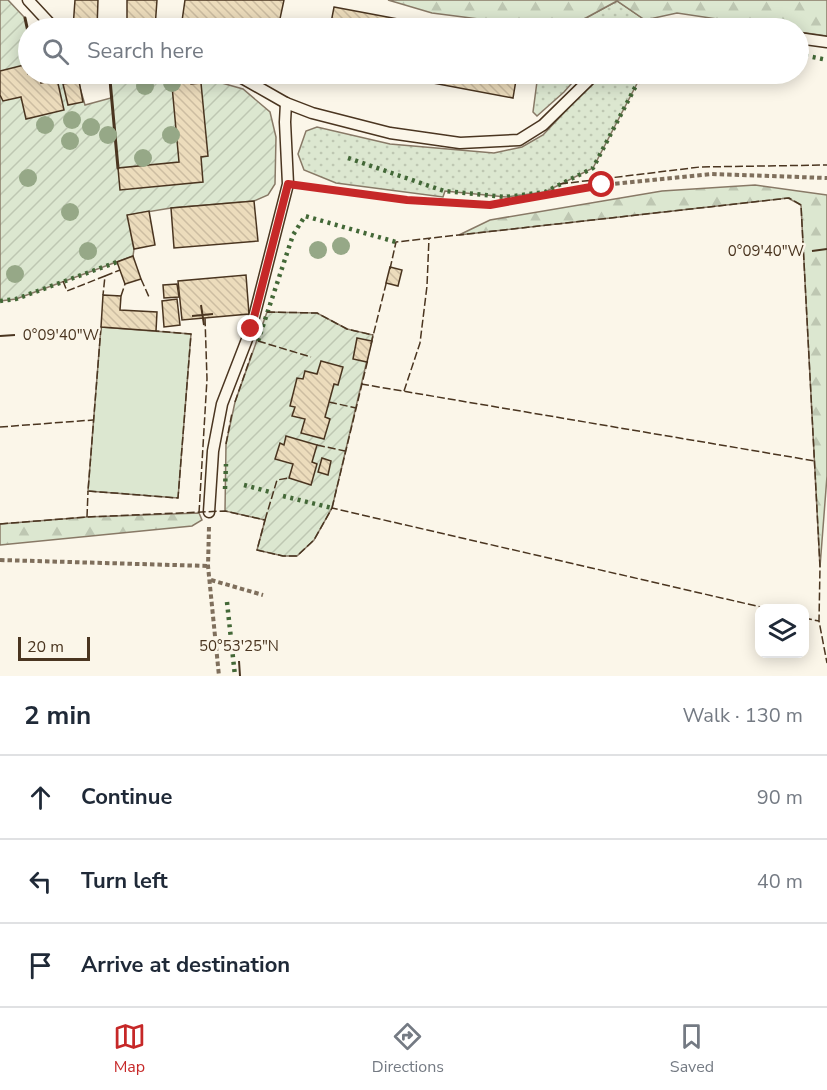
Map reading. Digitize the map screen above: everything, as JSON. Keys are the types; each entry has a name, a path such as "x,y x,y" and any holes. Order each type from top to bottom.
{"lane":[{"path":"28,0 45,18"},
{"path":"809,40 827,42"},
{"path":"253,84 286,104 312,112 390,133 460,143 519,140 543,124 585,84"},
{"path":"209,512 213,451 222,404 251,329 288,184 286,104"}],"path":[{"path":"288,184 407,200 490,205 602,185 712,174 827,178"},
{"path":"209,512 208,566 219,676"},
{"path":"0,560 208,566"},
{"path":"211,580 262,595"}],"green space":[{"path":"0,0 8,0 25,18 18,18 18,84 79,84 85,105 111,98 110,84 225,84 243,89 270,112 276,137 275,184 268,195 254,201 171,208 128,215 134,249 133,256 16,299 0,301"},
{"path":"388,0 827,0 827,36 809,33 809,18 710,18 677,13 642,18 617,1 586,18 471,18 432,13"},
{"path":"617,1 642,18 586,18"},
{"path":"537,84 571,84 537,116 533,112"},
{"path":"591,84 637,84 593,168 545,192 506,197 445,191 443,197 336,183 304,170 298,154 306,131 317,127 390,144 494,153 522,147 543,135"},
{"path":"755,185 827,195 827,476 820,567 801,205 788,198 459,235 490,220 662,191"},
{"path":"267,312 317,313 347,329 373,335 332,508 314,540 297,556 283,556 257,550 265,520 225,511 226,444 235,402"},
{"path":"101,327 191,334 178,498 88,491"},
{"path":"199,513 202,520 192,526 0,545 0,524 87,517"}],"building":[{"path":"75,0 98,0 97,18 74,18"},
{"path":"127,0 157,0 156,18 127,18"},
{"path":"185,0 284,0 280,18 182,18"},
{"path":"334,7 393,18 332,18"},
{"path":"18,66 18,84 58,84 64,110 26,119 21,97 3,101 0,95 0,71"},
{"path":"63,84 80,84 83,102 68,105"},
{"path":"172,84 201,84 208,156 201,157 203,182 120,190 118,168 179,162"},
{"path":"438,84 515,84 513,98"},
{"path":"254,201 258,241 174,248 171,208"},
{"path":"149,211 155,245 134,249 127,215"},
{"path":"133,256 141,279 125,284 117,262"},
{"path":"390,267 402,270 398,286 386,283"},
{"path":"246,275 249,314 182,320 178,281"},
{"path":"177,284 179,297 164,298 163,285"},
{"path":"103,295 121,296 120,310 157,312 156,331 101,327"},
{"path":"177,299 180,325 164,327 162,301"},
{"path":"357,338 372,341 367,362 353,359"},
{"path":"321,361 343,367 338,385 334,384 325,417 330,419 324,439 301,433 305,419 292,416 295,407 290,406 297,378 303,379 305,371 317,374"},
{"path":"286,436 317,445 312,462 317,464 311,485 289,478 293,464 275,459 280,443 284,445"},
{"path":"322,458 331,461 328,475 318,472"}],"hedge":[{"path":"809,56 827,60"},
{"path":"348,158 444,191 506,197 545,192 593,168 637,84"},
{"path":"258,341 293,235 305,216 396,242"},
{"path":"0,301 16,299 117,262"},
{"path":"225,489 226,464"},
{"path":"244,485 270,492"},
{"path":"283,496 332,508"},
{"path":"227,602 235,676"}],"fence":[{"path":"560,184 700,167 827,165"},
{"path":"390,269 396,242 789,198 801,205 820,567 819,621 827,663"},
{"path":"404,391 420,343 427,286 429,238"},
{"path":"105,276 120,270"},
{"path":"63,281 67,291 105,276 103,295"},
{"path":"141,279 149,297"},
{"path":"371,344 387,280"},
{"path":"121,296 125,284"},
{"path":"267,312 317,313 347,329 373,335"},
{"path":"199,513 207,379 205,318"},
{"path":"101,327 88,491 178,498 191,334 156,331"},
{"path":"258,341 311,357"},
{"path":"235,402 252,353"},
{"path":"332,508 368,359"},
{"path":"361,384 815,461"},
{"path":"329,402 356,408"},
{"path":"226,444 232,413"},
{"path":"0,427 93,420"},
{"path":"317,445 345,451"},
{"path":"265,520 277,480 289,478"},
{"path":"87,517 88,491"},
{"path":"0,524 87,517 225,511 265,520 257,550 283,556 297,556 314,540 332,508 755,606"},
{"path":"809,619 819,621"}],"wall":[{"path":"110,84 118,168"}],"route":[{"path":"251,329 288,184 407,200 490,205 602,185"}]}
